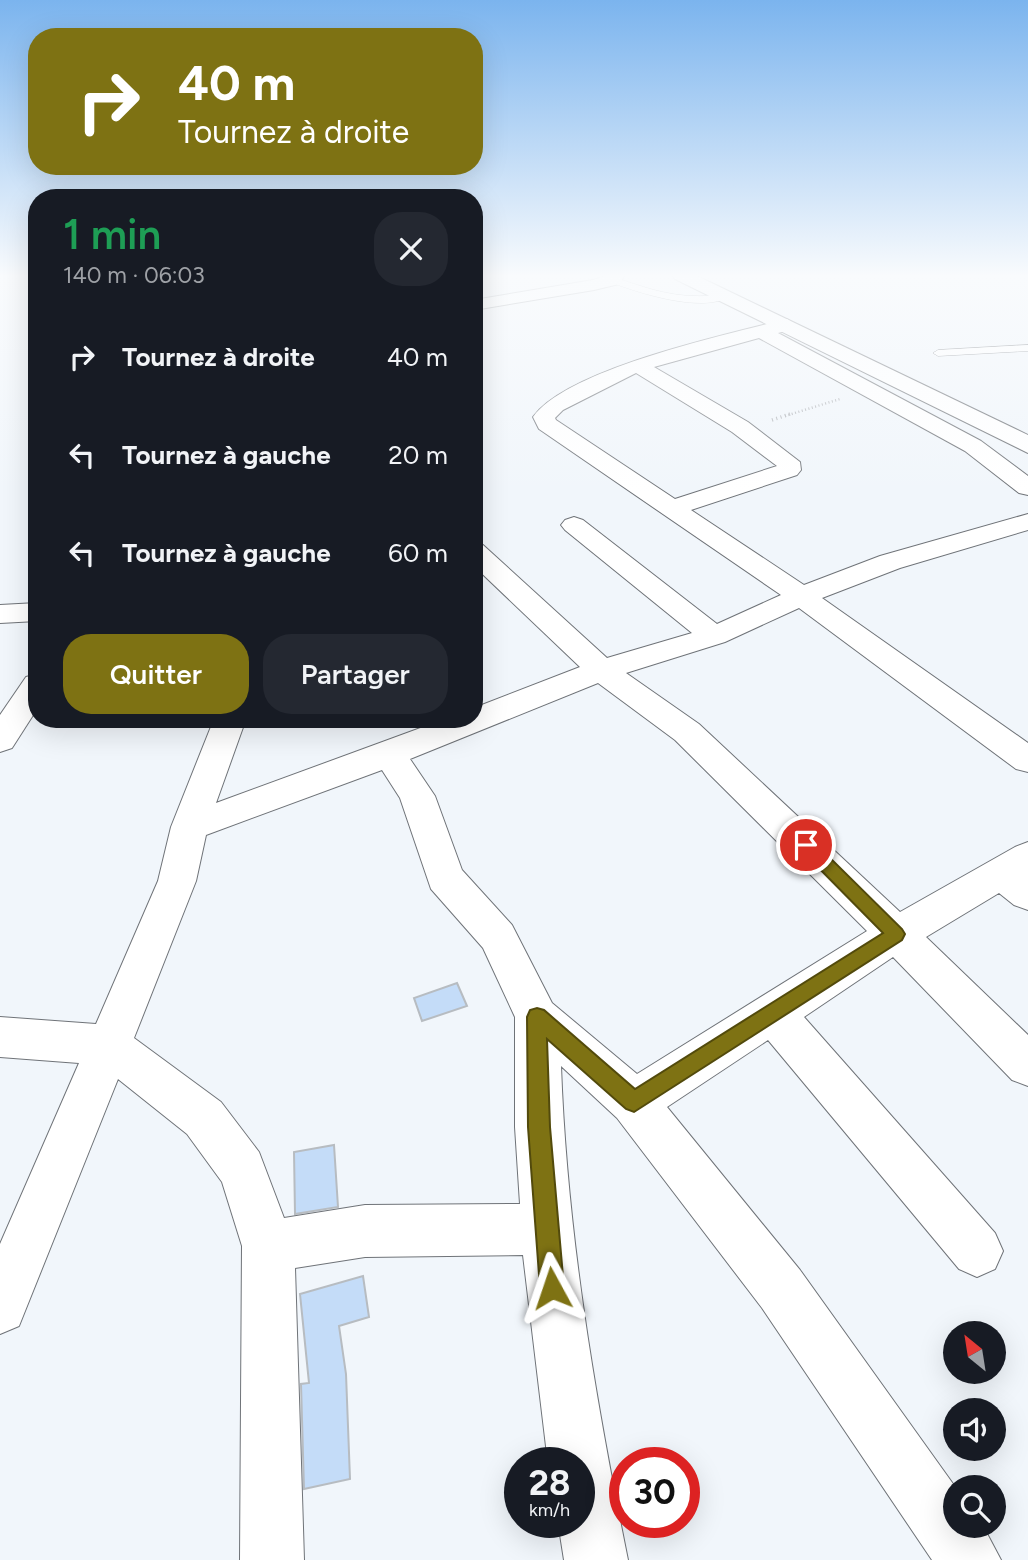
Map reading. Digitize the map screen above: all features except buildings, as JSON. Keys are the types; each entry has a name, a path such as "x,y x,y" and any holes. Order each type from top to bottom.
{"highway":[{"path":"833,348 1028,445"}],"street":[{"path":"702,348 637,365 555,405 544,417 547,424 674,507 943,695 1028,760"},
{"path":"791,348 973,446 1028,488"},
{"path":"637,365 740,427 788,463 789,470 674,507"},
{"path":"483,717 601,670 714,636 801,596 890,562 1028,522"},
{"path":"574,525 714,636"},
{"path":"483,559 601,670 687,732 1028,1065"},
{"path":"0,614 28,612"},
{"path":"0,740 28,698"},
{"path":"0,1307 177,881 189,827 227,728"},
{"path":"189,827 455,728"},
{"path":"389,754 417,796 445,878 498,937 537,1017 634,1102 781,1289 969,1560"},
{"path":"634,1102 896,934 1019,874"},
{"path":"774,1013 977,1251"},
{"path":"537,1017 539,1127 547,1229 554,1302 576,1447"},
{"path":"0,1037 109,1045 204,1118 242,1169 268,1246 272,1560"},
{"path":"268,1246 365,1231 547,1229"},
{"path":"592,1538 596,1560"}],"lane":[{"path":"938,353 1028,348"}],"path":[{"path":"740,427 825,405 868,389"}],"route":[{"path":"552,1288 539,1127 537,1017 634,1102 896,934 806,845"}]}
